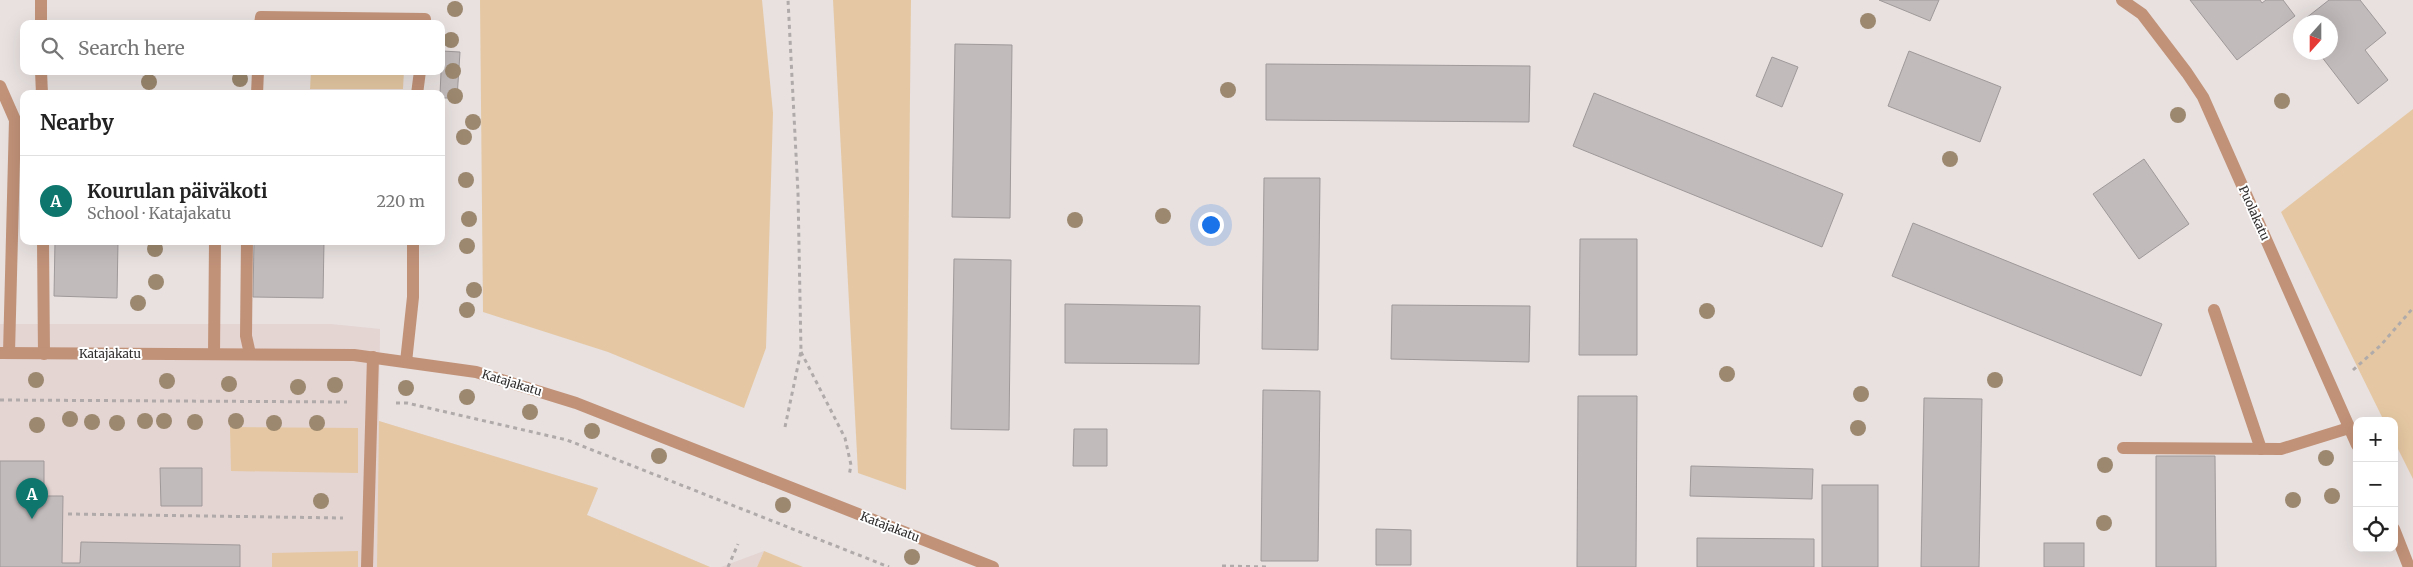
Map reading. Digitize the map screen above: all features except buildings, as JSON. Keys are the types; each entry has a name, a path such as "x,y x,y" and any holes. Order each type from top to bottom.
{"street":[{"path":"41,0 41,20"},
{"name":"Puolakatu","path":"2122,0 2142,14 2187,73 2202,97 2353,435"},
{"path":"261,20 261,17 270,17 425,20"},
{"path":"42,75 42,90"},
{"path":"257,90 258,75"},
{"path":"418,90 419,75"},
{"path":"0,86 15,120 8,333 4,353"},
{"path":"43,245 44,354"},
{"path":"214,354 215,245"},
{"path":"247,245 246,336 250,354"},
{"path":"406,362 413,297 413,245"},
{"path":"2214,310 2261,449"},
{"name":"Katajakatu","path":"4,353 354,354 476,372 576,403 993,567"},
{"path":"367,567 373,357"},
{"path":"2123,448 2281,449 2350,428"},
{"path":"2398,539 2409,567"}],"path":[{"path":"785,427 801,351 798,193 788,0"},
{"path":"2332,389 2381,345 2413,308"},
{"path":"801,351 845,438 851,465 849,476"},
{"path":"0,400 407,403 567,440 889,567"},
{"path":"68,514 337,518 368,516"},
{"path":"728,567 738,544"},
{"path":"1222,566 1270,567"}],"shaded area":[{"path":"480,0 762,0 773,113 766,348 744,408 608,352 483,312"},
{"path":"833,0 911,0 906,490 858,473"},
{"path":"311,75 404,75 403,89 310,89"},
{"path":"2413,109 2413,479 2398,449 2398,417 2382,417 2281,212"},
{"path":"0,324 331,324 380,329 379,421 598,488 587,515 710,567 0,567"},
{"path":"379,421 598,488 587,515 710,567 377,567"},
{"path":"230,427 358,428 358,473 231,471"},
{"path":"358,551 358,567 272,567 272,553"},
{"path":"764,551 757,567 721,567"},
{"path":"764,551 803,567 757,567"}],"place":[{"name":"Kourulan päiväkoti","path":"32,519"}]}
